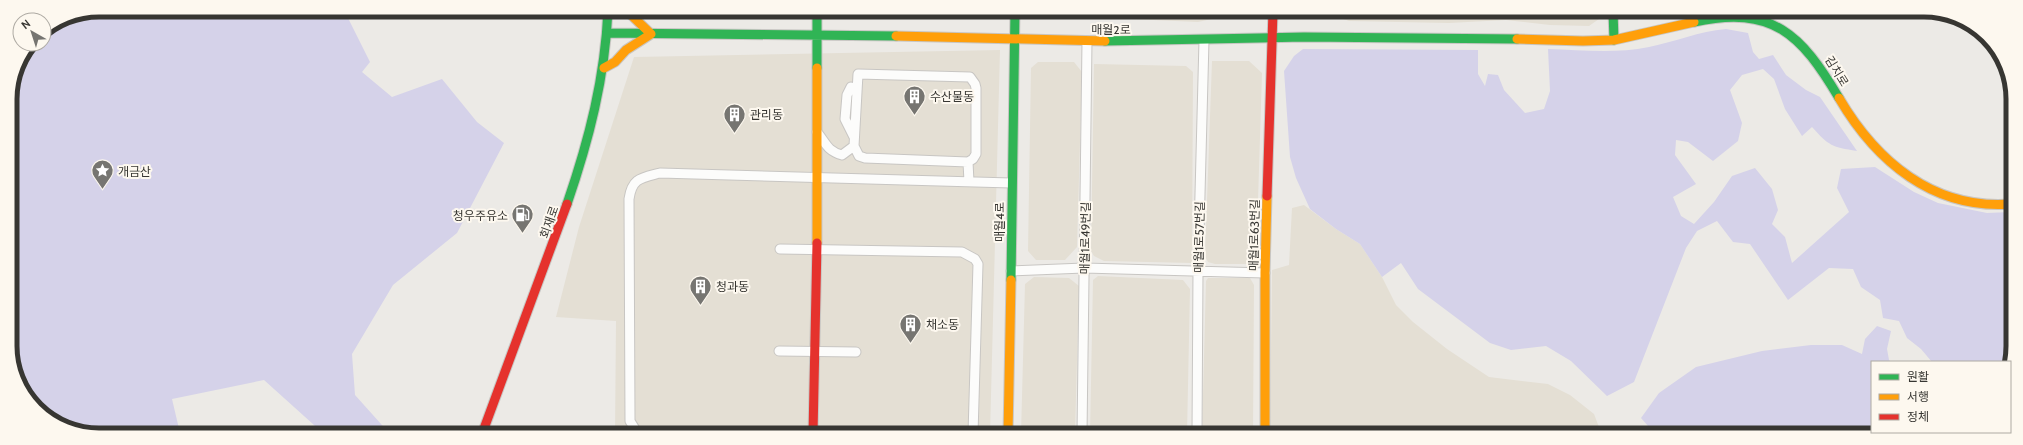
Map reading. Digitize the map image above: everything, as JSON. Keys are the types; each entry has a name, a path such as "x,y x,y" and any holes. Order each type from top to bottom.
{"street":[{"name":"회재로","path":"484,428 531,309 578,174 596,113 604,68 608,33 608,17"},
{"path":"604,68 615,62 626,50 651,34 633,17"},
{"path":"813,428 818,249 816,17"},
{"name":"매월4로","path":"1008,428 1015,17"},
{"name":"매월1로63번길","path":"1265,428 1265,273 1273,17"},
{"path":"1614,17 1614,40"},
{"name":"김치로","path":"1614,40 1713,20 1746,18 1768,23 1798,40 1809,50 1824,71 1860,131 1881,154 1902,171 1932,189 1958,199 1973,203 2006,204"},
{"name":"매월2로","path":"608,33 1087,41 1204,40 1271,37 1614,40"},
{"name":"매월1로57번길","path":"1197,428 1198,271 1204,40"},
{"name":"매월1로49번길","path":"1082,428 1087,41"},
{"path":"817,132 829,150 834,153 842,155 854,142 858,74 970,77 976,88 976,154 973,159 968,162 865,158 859,156 854,142 845,119 847,95 851,87"},
{"path":"968,162 969,182"},
{"path":"634,428 630,421 629,199 630,190 634,183 641,178 660,173 818,179 1011,183"},
{"path":"780,249 962,252 975,259 978,264 974,428"},
{"path":"1011,271 1084,268 1265,273"},
{"path":"779,351 856,352"}],"shaded area":[{"path":"348,17 370,62 362,72 392,97 442,79 477,122 504,143 457,233 393,285 352,354 355,395 385,428 317,428 264,380 172,399 179,428 88,427 63,420 41,404 25,382 21,372 17,346 17,94 23,68 32,52 52,52 52,32 58,28 73,21 88,18"},
{"path":"1087,17 1236,17 1216,18 1198,22"},
{"path":"1338,17 1599,17 1599,19 1589,26 1550,25 1506,20 1449,23 1349,21"},
{"path":"1726,29 1748,33 1753,52 1759,59 1773,55 1786,75 1806,90 1820,97 1857,151 1832,145 1812,127 1802,136 1785,109 1774,79 1763,69 1742,75 1730,90 1742,123 1738,141 1713,161 1688,142 1676,140 1675,155 1696,184 1673,197 1681,216 1694,224 1714,202 1732,176 1755,168 1772,189 1778,210 1772,224 1785,237 1792,263 1849,212 1837,188 1841,169 1875,167 1914,192 1938,203 1987,213 2006,212 2006,351 2004,361 1931,361 1921,349 1907,338 1899,321 1883,318 1880,300 1861,287 1853,269 1829,268 1788,300 1750,244 1733,242 1717,221 1697,231 1686,248 1634,382 1607,396 1571,361 1546,346 1511,350 1490,343 1418,289 1401,263 1382,277 1360,244 1336,229 1310,209 1296,178 1290,157 1284,71 1294,56 1303,49 1478,50 1478,74 1485,86 1488,74 1498,75 1504,90 1525,113 1544,109 1550,91 1548,49 1598,51 1636,49 1659,45 1716,30"},
{"path":"1000,50 990,428 615,428 616,321 556,317 579,227 634,57"},
{"path":"1212,61 1249,61 1262,73 1258,201 1254,259 1249,264 1215,264 1208,262 1205,256"},
{"path":"1038,62 1074,62 1082,72 1077,247 1065,260 1036,260 1028,251 1031,68"},
{"path":"1094,64 1186,66 1193,72 1192,263 1104,261 1094,256 1091,251"},
{"path":"1304,205 1336,229 1360,244 1382,277 1396,305 1413,322 1447,349 1489,377 1548,384 1570,395 1594,414 1599,428 1270,428 1272,270 1289,265 1292,208"},
{"path":"1098,276 1183,280 1190,289 1187,428 1090,428 1093,280"},
{"path":"1034,277 1069,278 1079,286 1075,428 1021,428 1025,284"},
{"path":"1208,278 1250,278 1254,285 1253,428 1202,428 1206,281"},
{"path":"1877,326 1891,331 1887,349 1890,361 1871,361 1871,428 1650,428 1641,418 1659,393 1696,367 1762,351 1811,345 1842,345 1862,354 1865,339"}],"traffic: fast":[{"path":"567,204 595,108 600,84 607,17"},
{"path":"817,17 817,68"},
{"path":"1011,280 1015,17"},
{"path":"1613,17 1614,40"},
{"path":"1694,22 1721,18 1745,18 1765,22 1782,30 1797,41 1811,57 1839,98"},
{"path":"608,33 896,36"},
{"path":"1105,41 1304,37 1517,39"}],"traffic: slow":[{"path":"633,17 651,34"},
{"path":"1517,39 1583,41 1614,40 1694,22"},
{"path":"604,68 615,62 626,50 651,34"},
{"path":"896,36 1105,41"},
{"path":"817,68 817,243"},
{"path":"1839,98 1854,121 1871,142 1889,161 1910,177 1932,190 1956,199 1983,204 2006,204"},
{"path":"1265,428 1265,273 1267,196"},
{"path":"1008,428 1011,280"}],"traffic: jam":[{"path":"1267,196 1273,17"},
{"path":"484,428 567,204"},
{"path":"813,428 817,243"}],"place":[{"name":"수산물동","path":"915,116"},
{"name":"관리동","path":"735,134"},
{"name":"개금산","path":"102,190"},
{"name":"청우주유소","path":"523,234"},
{"name":"청과동","path":"701,306"},
{"name":"채소동","path":"910,344"}]}
